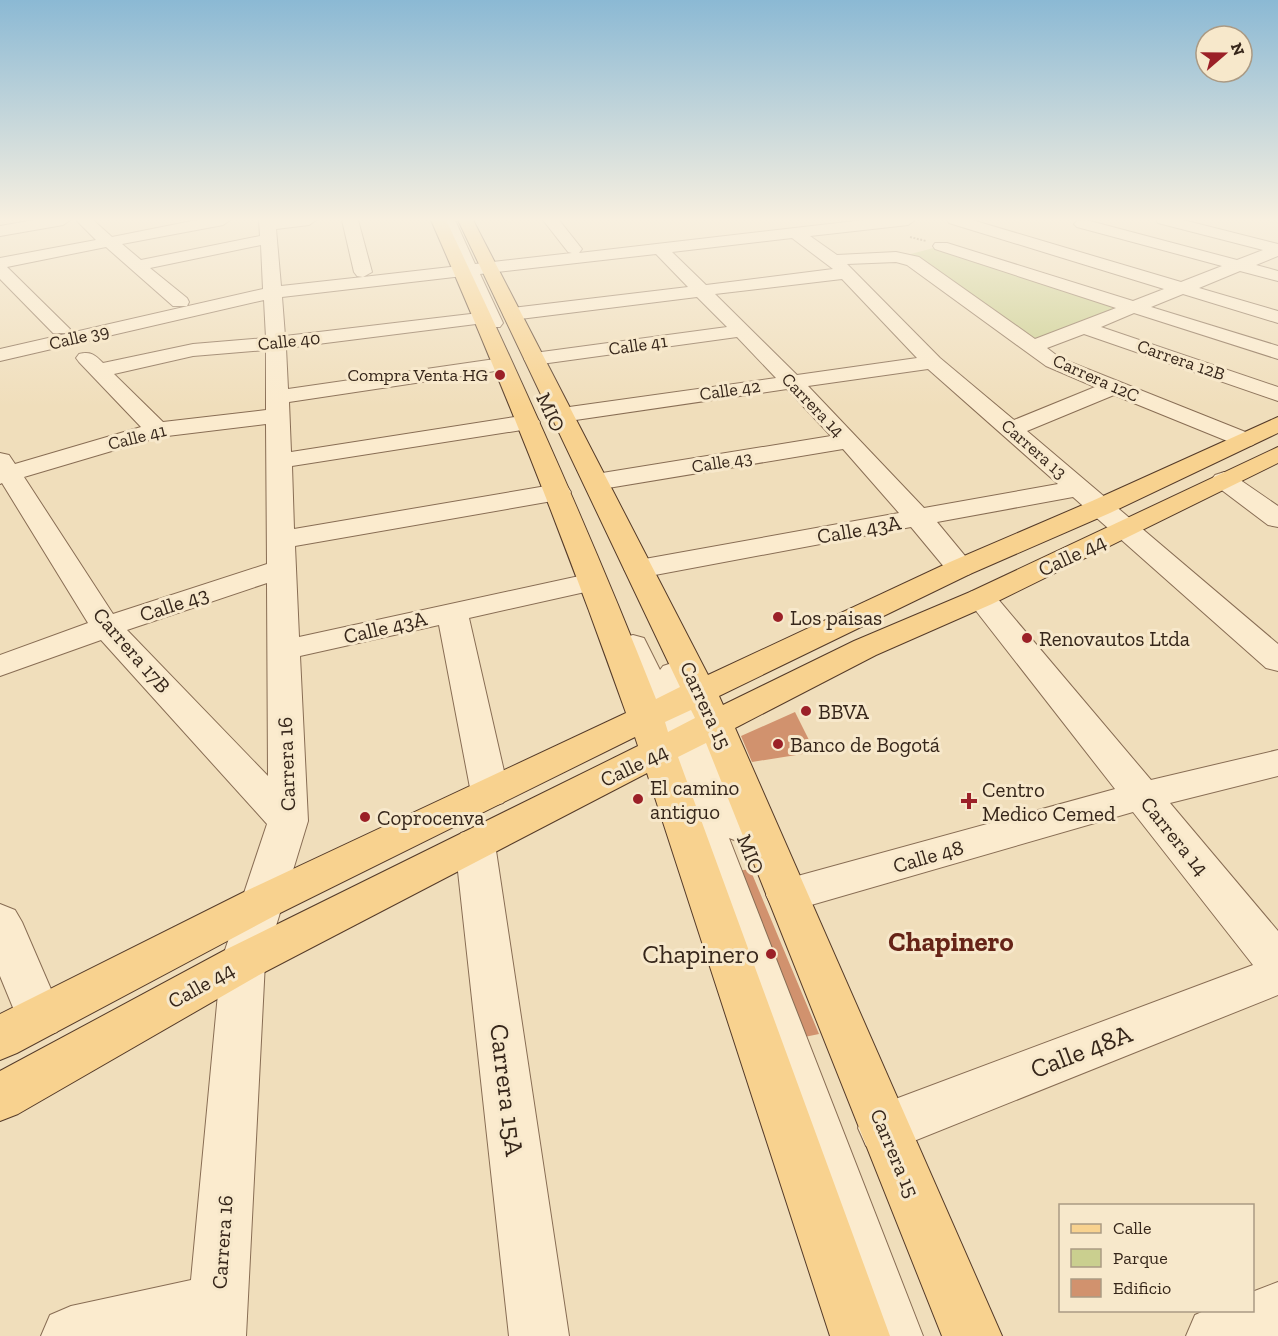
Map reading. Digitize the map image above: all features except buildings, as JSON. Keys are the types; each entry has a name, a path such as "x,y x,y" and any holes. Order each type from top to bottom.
{"main road":[{"name":"Carrera 15","path":"477,282 482,318 558,492 593,582 681,721 786,895 972,1336"},
{"name":"Carrera 15","path":"487,282 512,314 639,569 681,721 861,1336"},
{"name":"Calle 44","path":"0,1097 243,962 475,844 681,721 960,568 1101,507 1278,424"},
{"name":"Calle 44","path":"0,1038 261,903 490,793 865,648 981,598 1277,455"}],"street":[{"path":"13,282 156,430"},
{"path":"156,282 180,302"},
{"name":"Carrera 16","path":"217,1319 243,962 288,821 276,343 270,282"},
{"path":"369,282 382,330"},
{"name":"Calle 39","path":"0,355 64,334 180,302 270,288 371,289 400,282"},
{"name":"MIO","path":"482,282 681,721 780,925 943,1336"},
{"name":"Carrera 14","path":"693,282 921,518 960,568"},
{"path":"512,314 702,292 753,282"},
{"name":"Carrera 13","path":"856,282 933,362 1126,529 1274,652"},
{"name":"Carrera 12C","path":"943,282 1053,362 1245,440"},
{"path":"1056,282 1278,353"},
{"path":"1169,282 1185,287"},
{"path":"1170,282 1278,315"},
{"path":"1033,347 1196,282"},
{"name":"Calle 39","path":"0,342 64,334 270,288"},
{"name":"Calle 40","path":"98,371 193,350 276,343 482,318"},
{"name":"Carrera 12B","path":"1083,327 1278,394"},
{"name":"Calle 41","path":"534,359 741,332"},
{"name":"Calle 42","path":"562,415 933,362"},
{"name":"Calle 41","path":"3,470 156,430 502,363"},
{"path":"1011,429 1114,387"},
{"path":"278,461 528,422"},
{"name":"Calle 43","path":"596,482 848,441"},
{"name":"Carrera 17B","path":"3,470 106,627 288,821"},
{"path":"1224,480 1278,519"},
{"name":"Calle 43A","path":"639,569 1079,488"},
{"name":"Calle 43","path":"0,666 106,627 281,554 558,492"},
{"name":"Calle 43A","path":"283,650 452,611 593,582"},
{"name":"Carrera 14","path":"981,598 1278,963"},
{"path":"452,611 490,793"},
{"name":"MIO","path":"681,721 893,1336"},
{"name":"Calle 48","path":"786,895 1142,796 1278,763"},
{"name":"Carrera 15A","path":"475,844 539,1336"},
{"path":"0,922 40,1017"},
{"name":"Calle 48A","path":"884,1128 1278,975"},
{"path":"1216,1336 1278,1311"},
{"path":"71,1336 217,1319"}],"green space":[{"path":"944,282 1056,282 1134,307 1033,347"}],"place":[{"name":"Compra Venta HG","path":"500,375"},
{"name":"Los paisas","path":"778,617"},
{"name":"Renovautos Ltda","path":"1027,638"},
{"name":"BBVA","path":"806,711"},
{"name":"Banco de Bogotá","path":"778,744"},
{"name":"El camino antiguo","path":"638,799"},
{"name":"Centro Medico Cemed","path":"969,801"},
{"name":"Coprocenva","path":"365,817"},
{"name":"Chapinero","path":"771,954"}],"district":[{"name":"Chapinero","path":"951,942"}]}
